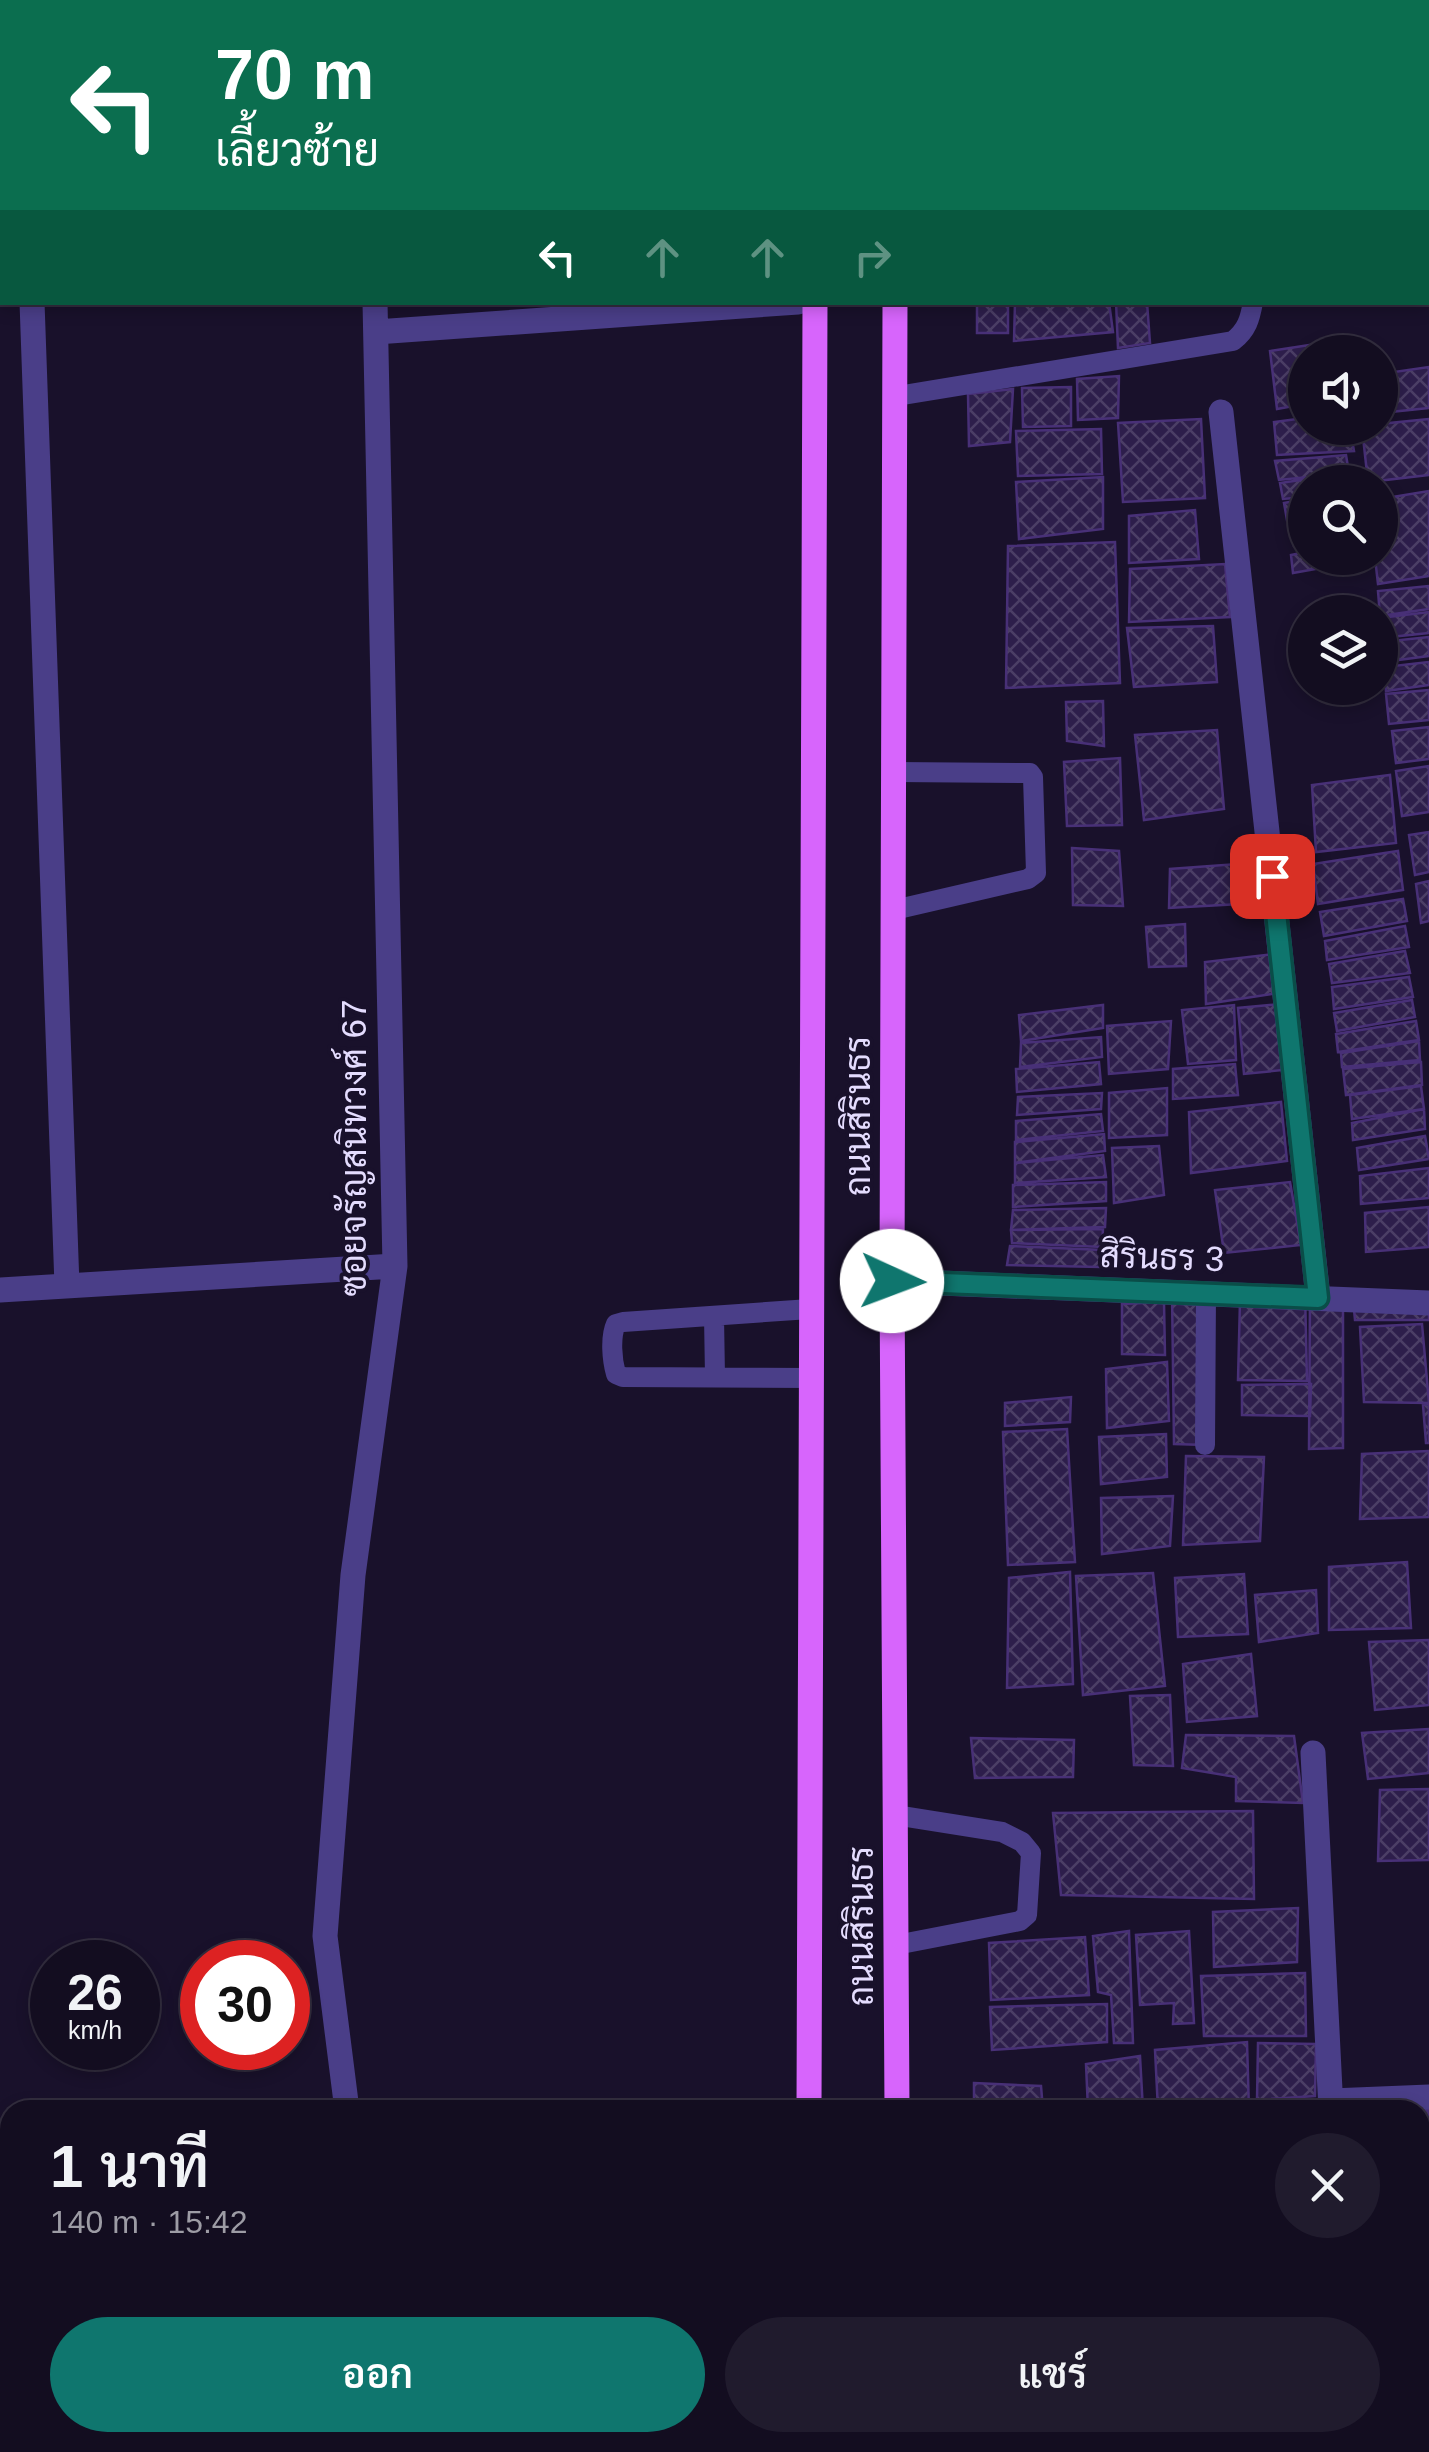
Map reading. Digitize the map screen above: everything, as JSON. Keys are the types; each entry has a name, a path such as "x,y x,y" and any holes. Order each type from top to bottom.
{"main road":[{"name":"ถนนสิรินธร","path":"808,2100 815,305"},
{"name":"ถนนสิรินธร","path":"896,305 892,1281 898,2100"}],"street":[{"path":"32,305 66,1286"},
{"name":"ซอยจรัญสนิทวงศ์ 67","path":"346,2100 326,1936 353,1575 395,1266 375,305"},
{"path":"376,332 756,305"},
{"path":"1221,412 1318,1298"},
{"path":"0,1290 395,1266"},
{"name":"สิรินธร 3","path":"892,1281 1429,1303"},
{"path":"1313,1752 1331,2100"},
{"path":"1401,2100 1429,2098"}],"lane":[{"path":"897,396 1233,340 1249,323 1253,305"},
{"path":"894,910 1028,879 1036,873 1032,775 895,772"},
{"path":"1205,1445 1206,1294"},
{"path":"810,1309 623,1322 616,1324 613,1331 614,1366 616,1374 622,1377 810,1378"},
{"path":"714,1316 715,1378"},
{"path":"895,1814 1002,1832 1022,1842 1031,1853 1028,1915 1020,1921 896,1945"}],"building":[{"path":"977,305 1008,305 1008,333 977,333"},
{"path":"1015,305 1109,305 1113,332 1014,341"},
{"path":"1116,305 1147,305 1150,343 1118,348"},
{"path":"1288,348 1288,407 1277,409 1270,351"},
{"path":"1429,367 1429,408 1398,411 1398,371"},
{"path":"1119,376 1118,418 1078,420 1077,379"},
{"path":"1071,387 1071,426 1023,427 1022,388"},
{"path":"1013,389 1010,442 969,446 968,394"},
{"path":"1201,419 1205,498 1123,502 1118,423"},
{"path":"1429,419 1429,475 1398,479 1398,465 1366,465 1364,445 1398,445 1398,422"},
{"path":"1288,420 1288,445 1353,445 1354,451 1277,455 1274,422"},
{"path":"1101,429 1102,474 1018,476 1016,431"},
{"path":"1346,455 1348,465 1288,465 1288,479 1279,480 1275,461"},
{"path":"1103,477 1103,529 1019,539 1016,482"},
{"path":"1288,482 1288,499 1283,499 1280,483"},
{"path":"1429,491 1429,576 1378,584 1377,575 1398,575 1398,496"},
{"path":"1195,510 1199,559 1129,563 1129,516"},
{"path":"1115,542 1120,683 1006,688 1008,546"},
{"path":"1225,564 1230,617 1129,622 1130,569"},
{"path":"1429,586 1429,609 1398,613 1398,595 1378,595 1378,591"},
{"path":"1429,612 1429,633 1398,636 1398,616"},
{"path":"1213,626 1217,682 1134,687 1127,628"},
{"path":"1429,637 1429,656 1398,660 1398,640"},
{"path":"1429,662 1429,685 1398,689 1398,665"},
{"path":"1429,690 1429,720 1389,724 1387,705 1398,705 1398,693"},
{"path":"1103,701 1104,746 1067,741 1066,702"},
{"path":"1429,727 1429,759 1396,763 1392,731"},
{"path":"1217,730 1224,809 1144,820 1135,735"},
{"path":"1120,758 1122,825 1067,826 1064,762"},
{"path":"1429,766 1429,812 1402,816 1396,771"},
{"path":"1390,775 1396,843 1316,852 1312,785"},
{"path":"1429,832 1429,872 1415,875 1409,835"},
{"path":"1072,848 1119,851 1123,906 1073,905"},
{"path":"1398,851 1403,890 1318,904 1313,864"},
{"path":"1237,864 1240,904 1169,908 1170,869"},
{"path":"1429,881 1429,921 1421,923 1416,884"},
{"path":"1403,899 1407,921 1324,936 1320,912"},
{"path":"1185,924 1186,966 1149,967 1146,927"},
{"path":"1405,926 1409,947 1327,960 1325,941"},
{"path":"1405,951 1410,973 1332,983 1329,964"},
{"path":"1274,954 1279,993 1206,1004 1205,962"},
{"path":"1409,977 1413,997 1334,1009 1332,987"},
{"path":"1412,1000 1415,1017 1337,1031 1334,1013"},
{"path":"1281,1004 1293,1069 1244,1074 1238,1008"},
{"path":"1103,1005 1103,1028 1021,1041 1019,1015"},
{"path":"1234,1005 1236,1060 1188,1064 1182,1010"},
{"path":"1171,1021 1168,1069 1109,1074 1107,1026"},
{"path":"1416,1021 1419,1040 1338,1052 1336,1034"},
{"path":"1101,1037 1102,1057 1020,1067 1021,1043"},
{"path":"1419,1041 1420,1060 1342,1067 1341,1053"},
{"path":"1099,1062 1101,1084 1017,1092 1016,1069"},
{"path":"1421,1062 1422,1085 1346,1095 1343,1069"},
{"path":"1235,1064 1238,1095 1173,1099 1173,1069"},
{"path":"1421,1086 1424,1109 1352,1119 1350,1095"},
{"path":"1167,1088 1167,1135 1109,1138 1109,1093"},
{"path":"1102,1093 1101,1109 1017,1115 1018,1097"},
{"path":"1281,1102 1287,1161 1191,1173 1189,1112"},
{"path":"1424,1109 1425,1129 1353,1140 1352,1123"},
{"path":"1101,1114 1103,1131 1016,1140 1016,1121"},
{"path":"1104,1134 1105,1151 1015,1163 1015,1142"},
{"path":"1425,1136 1429,1159 1359,1170 1357,1148"},
{"path":"1159,1146 1164,1195 1114,1203 1112,1148"},
{"path":"1103,1155 1106,1177 1015,1183 1015,1163"},
{"path":"1429,1168 1429,1198 1361,1204 1360,1176"},
{"path":"1106,1182 1106,1201 1013,1207 1013,1185"},
{"path":"1290,1182 1301,1245 1224,1253 1215,1190"},
{"path":"1429,1207 1429,1247 1366,1252 1365,1213"},
{"path":"1106,1208 1105,1227 1011,1230 1013,1210"},
{"path":"1103,1229 1102,1247 1012,1243 1011,1230"},
{"path":"1010,1246 1103,1250 1100,1267 1007,1265"},
{"path":"1305,1291 1307,1381 1238,1380 1240,1301"},
{"path":"1172,1292 1206,1294 1205,1445 1174,1444"},
{"path":"1310,1298 1343,1299 1343,1448 1309,1449"},
{"path":"1353,1299 1429,1303 1429,1320 1355,1320"},
{"path":"1164,1302 1165,1355 1122,1354 1122,1304"},
{"path":"1422,1324 1429,1403 1364,1402 1360,1327"},
{"path":"1167,1362 1169,1421 1107,1428 1106,1369"},
{"path":"1311,1384 1310,1416 1242,1415 1242,1385"},
{"path":"1071,1397 1070,1422 1005,1426 1005,1403"},
{"path":"1429,1404 1429,1443 1426,1443 1423,1405"},
{"path":"1067,1429 1075,1562 1008,1565 1003,1432"},
{"path":"1166,1434 1167,1477 1101,1484 1099,1437"},
{"path":"1429,1451 1429,1517 1360,1519 1362,1454"},
{"path":"1186,1456 1264,1457 1260,1541 1183,1545"},
{"path":"1173,1496 1170,1546 1102,1554 1101,1498"},
{"path":"1407,1562 1411,1628 1329,1630 1329,1567"},
{"path":"1070,1572 1073,1684 1007,1688 1009,1578"},
{"path":"1153,1573 1165,1686 1083,1695 1076,1576"},
{"path":"1244,1574 1248,1634 1178,1637 1175,1578"},
{"path":"1316,1590 1318,1633 1259,1642 1255,1595"},
{"path":"1429,1640 1429,1705 1375,1710 1369,1642"},
{"path":"1251,1654 1257,1716 1187,1722 1183,1664"},
{"path":"1170,1695 1173,1766 1134,1765 1130,1696"},
{"path":"1429,1729 1429,1773 1368,1779 1362,1733"},
{"path":"1186,1735 1294,1736 1303,1803 1236,1801 1236,1777 1182,1768"},
{"path":"971,1738 1074,1740 1073,1777 975,1778"},
{"path":"1429,1789 1429,1860 1378,1861 1380,1790"},
{"path":"1253,1811 1254,1899 1061,1895 1053,1813"},
{"path":"1298,1908 1297,1962 1214,1967 1213,1912"},
{"path":"1129,1931 1133,2043 1114,2043 1111,1995 1098,1992 1093,1936"},
{"path":"1189,1931 1194,2023 1173,2024 1174,2003 1140,2005 1136,1935"},
{"path":"1085,1937 1089,1995 991,2000 989,1943"},
{"path":"1305,1973 1306,2036 1204,2036 1201,1976"},
{"path":"1107,2004 1107,2042 992,2050 990,2007"},
{"path":"1247,2042 1249,2100 1158,2100 1155,2050"},
{"path":"1258,2043 1316,2044 1315,2096 1257,2100"},
{"path":"1140,2056 1142,2100 1088,2100 1086,2064"},
{"path":"974,2083 1041,2086 1042,2100 974,2100"}],"route":[{"path":"892,1281 1318,1298 1272,876"}]}
